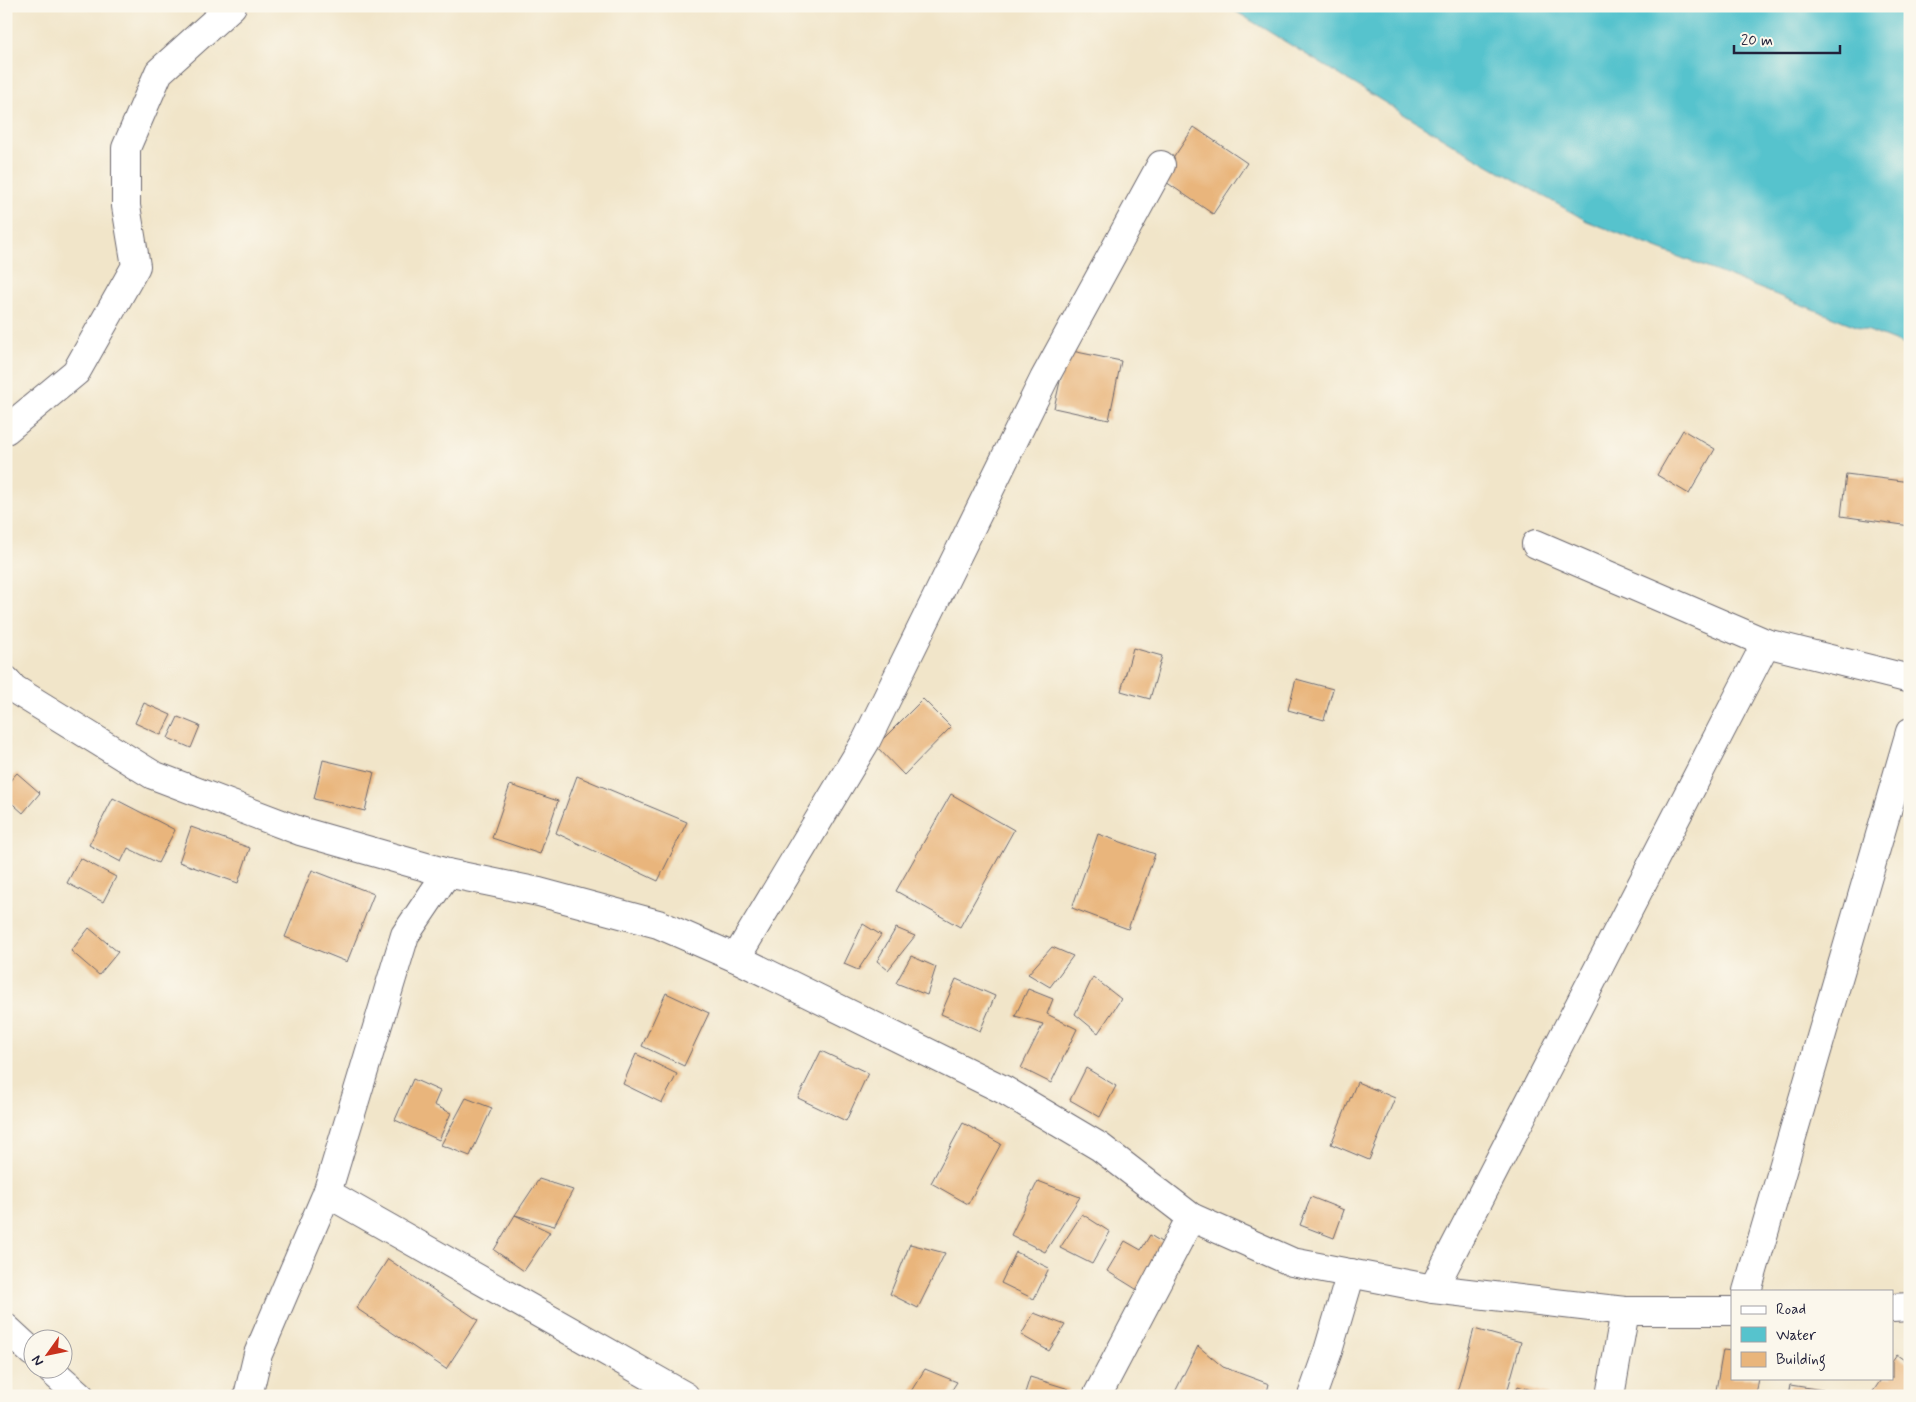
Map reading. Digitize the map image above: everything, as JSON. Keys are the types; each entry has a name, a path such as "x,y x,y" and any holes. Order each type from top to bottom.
{"street":[{"path":"6,430 76,372 136,266 126,206 126,148 159,72 232,6"},
{"path":"736,958 866,741 1044,379 1161,165"},
{"path":"1536,544 1766,643 1910,679"},
{"path":"1433,1289 1766,643"},
{"path":"6,680 14,689 153,775 300,831 447,873 540,892 658,924 736,958 1004,1090 1100,1147 1191,1217 1292,1262 1433,1289 1625,1311 1731,1311"},
{"path":"1747,1290 1910,732"},
{"path":"248,1396 258,1354 328,1193 405,935 447,873"},
{"path":"328,1193 685,1396"},
{"path":"1097,1396 1191,1217"},
{"path":"1312,1396 1328,1351 1350,1273"},
{"path":"1894,1308 1910,1307"},
{"path":"1610,1396 1625,1311"},
{"path":"6,1328 22,1343"},
{"path":"62,1380 80,1396"}],"water":[{"path":"1227,6 1910,6 1910,347 1587,221 1459,148"}],"building":[{"path":"1194,127 1247,163 1213,214 1160,178"},
{"path":"1067,350 1121,361 1109,420 1054,408"},
{"path":"1683,430 1715,449 1689,494 1657,475"},
{"path":"1846,474 1910,482 1910,526 1841,516"},
{"path":"1133,648 1162,656 1150,699 1121,691"},
{"path":"1296,679 1333,689 1324,720 1288,710"},
{"path":"923,699 951,727 904,775 876,746"},
{"path":"144,703 171,715 161,735 135,723"},
{"path":"178,717 200,726 191,748 168,738"},
{"path":"6,760 11,765 6,770"},
{"path":"323,760 374,772 365,811 314,799"},
{"path":"17,773 40,793 23,813 6,798 6,785"},
{"path":"577,776 687,822 658,881 556,833"},
{"path":"510,785 558,801 540,854 492,838"},
{"path":"951,794 1014,830 960,927 896,891"},
{"path":"113,798 175,830 158,863 128,848 121,862 89,845"},
{"path":"191,827 250,848 238,883 179,862"},
{"path":"1098,834 1155,854 1128,929 1072,908"},
{"path":"80,858 116,877 103,902 67,883"},
{"path":"312,870 374,894 347,962 285,937"},
{"path":"863,924 881,935 858,970 844,964"},
{"path":"89,928 118,952 99,975 71,951"},
{"path":"896,928 915,936 888,970 877,961"},
{"path":"1052,947 1073,956 1050,987 1028,974"},
{"path":"911,956 936,967 927,995 896,983"},
{"path":"1093,977 1121,999 1098,1033 1075,1014"},
{"path":"956,979 995,996 980,1031 941,1014"},
{"path":"1028,989 1053,999 1047,1014 1077,1029 1051,1083 1021,1068 1043,1024 1015,1016"},
{"path":"666,993 709,1013 684,1066 642,1046"},
{"path":"821,1051 868,1073 846,1121 798,1098"},
{"path":"636,1054 677,1074 662,1103 623,1084"},
{"path":"1086,1068 1116,1086 1100,1117 1070,1100"},
{"path":"413,1079 440,1091 434,1105 451,1113 439,1140 395,1120"},
{"path":"1357,1082 1395,1098 1369,1160 1331,1144"},
{"path":"466,1098 492,1108 470,1156 441,1145"},
{"path":"963,1123 1001,1144 968,1204 931,1183"},
{"path":"539,1179 573,1190 554,1226 515,1215"},
{"path":"1038,1181 1080,1197 1045,1252 1011,1235"},
{"path":"1311,1197 1344,1210 1334,1238 1300,1225"},
{"path":"1082,1214 1110,1232 1092,1264 1060,1248"},
{"path":"515,1215 550,1232 524,1271 494,1250"},
{"path":"1150,1235 1171,1248 1144,1294 1107,1271 1125,1241 1141,1250"},
{"path":"910,1244 945,1253 918,1308 890,1294"},
{"path":"1016,1252 1049,1268 1034,1299 1001,1283"},
{"path":"388,1259 478,1320 446,1369 356,1308"},
{"path":"1034,1313 1065,1325 1049,1351 1021,1335"},
{"path":"1474,1329 1521,1342 1506,1396 1456,1396"},
{"path":"1198,1346 1223,1367 1269,1384 1266,1396 1205,1396 1175,1392"},
{"path":"1723,1350 1731,1351 1731,1380 1759,1380 1756,1396 1715,1396"},
{"path":"1897,1355 1910,1364 1910,1396 1870,1396 1881,1380 1894,1380 1894,1359"},
{"path":"925,1369 957,1382 948,1396 908,1396"},
{"path":"1030,1377 1069,1389 1066,1396 1024,1396"},
{"path":"1790,1385 1823,1390 1822,1396 1788,1396"},
{"path":"1518,1386 1548,1395 1548,1396 1515,1396"}]}
